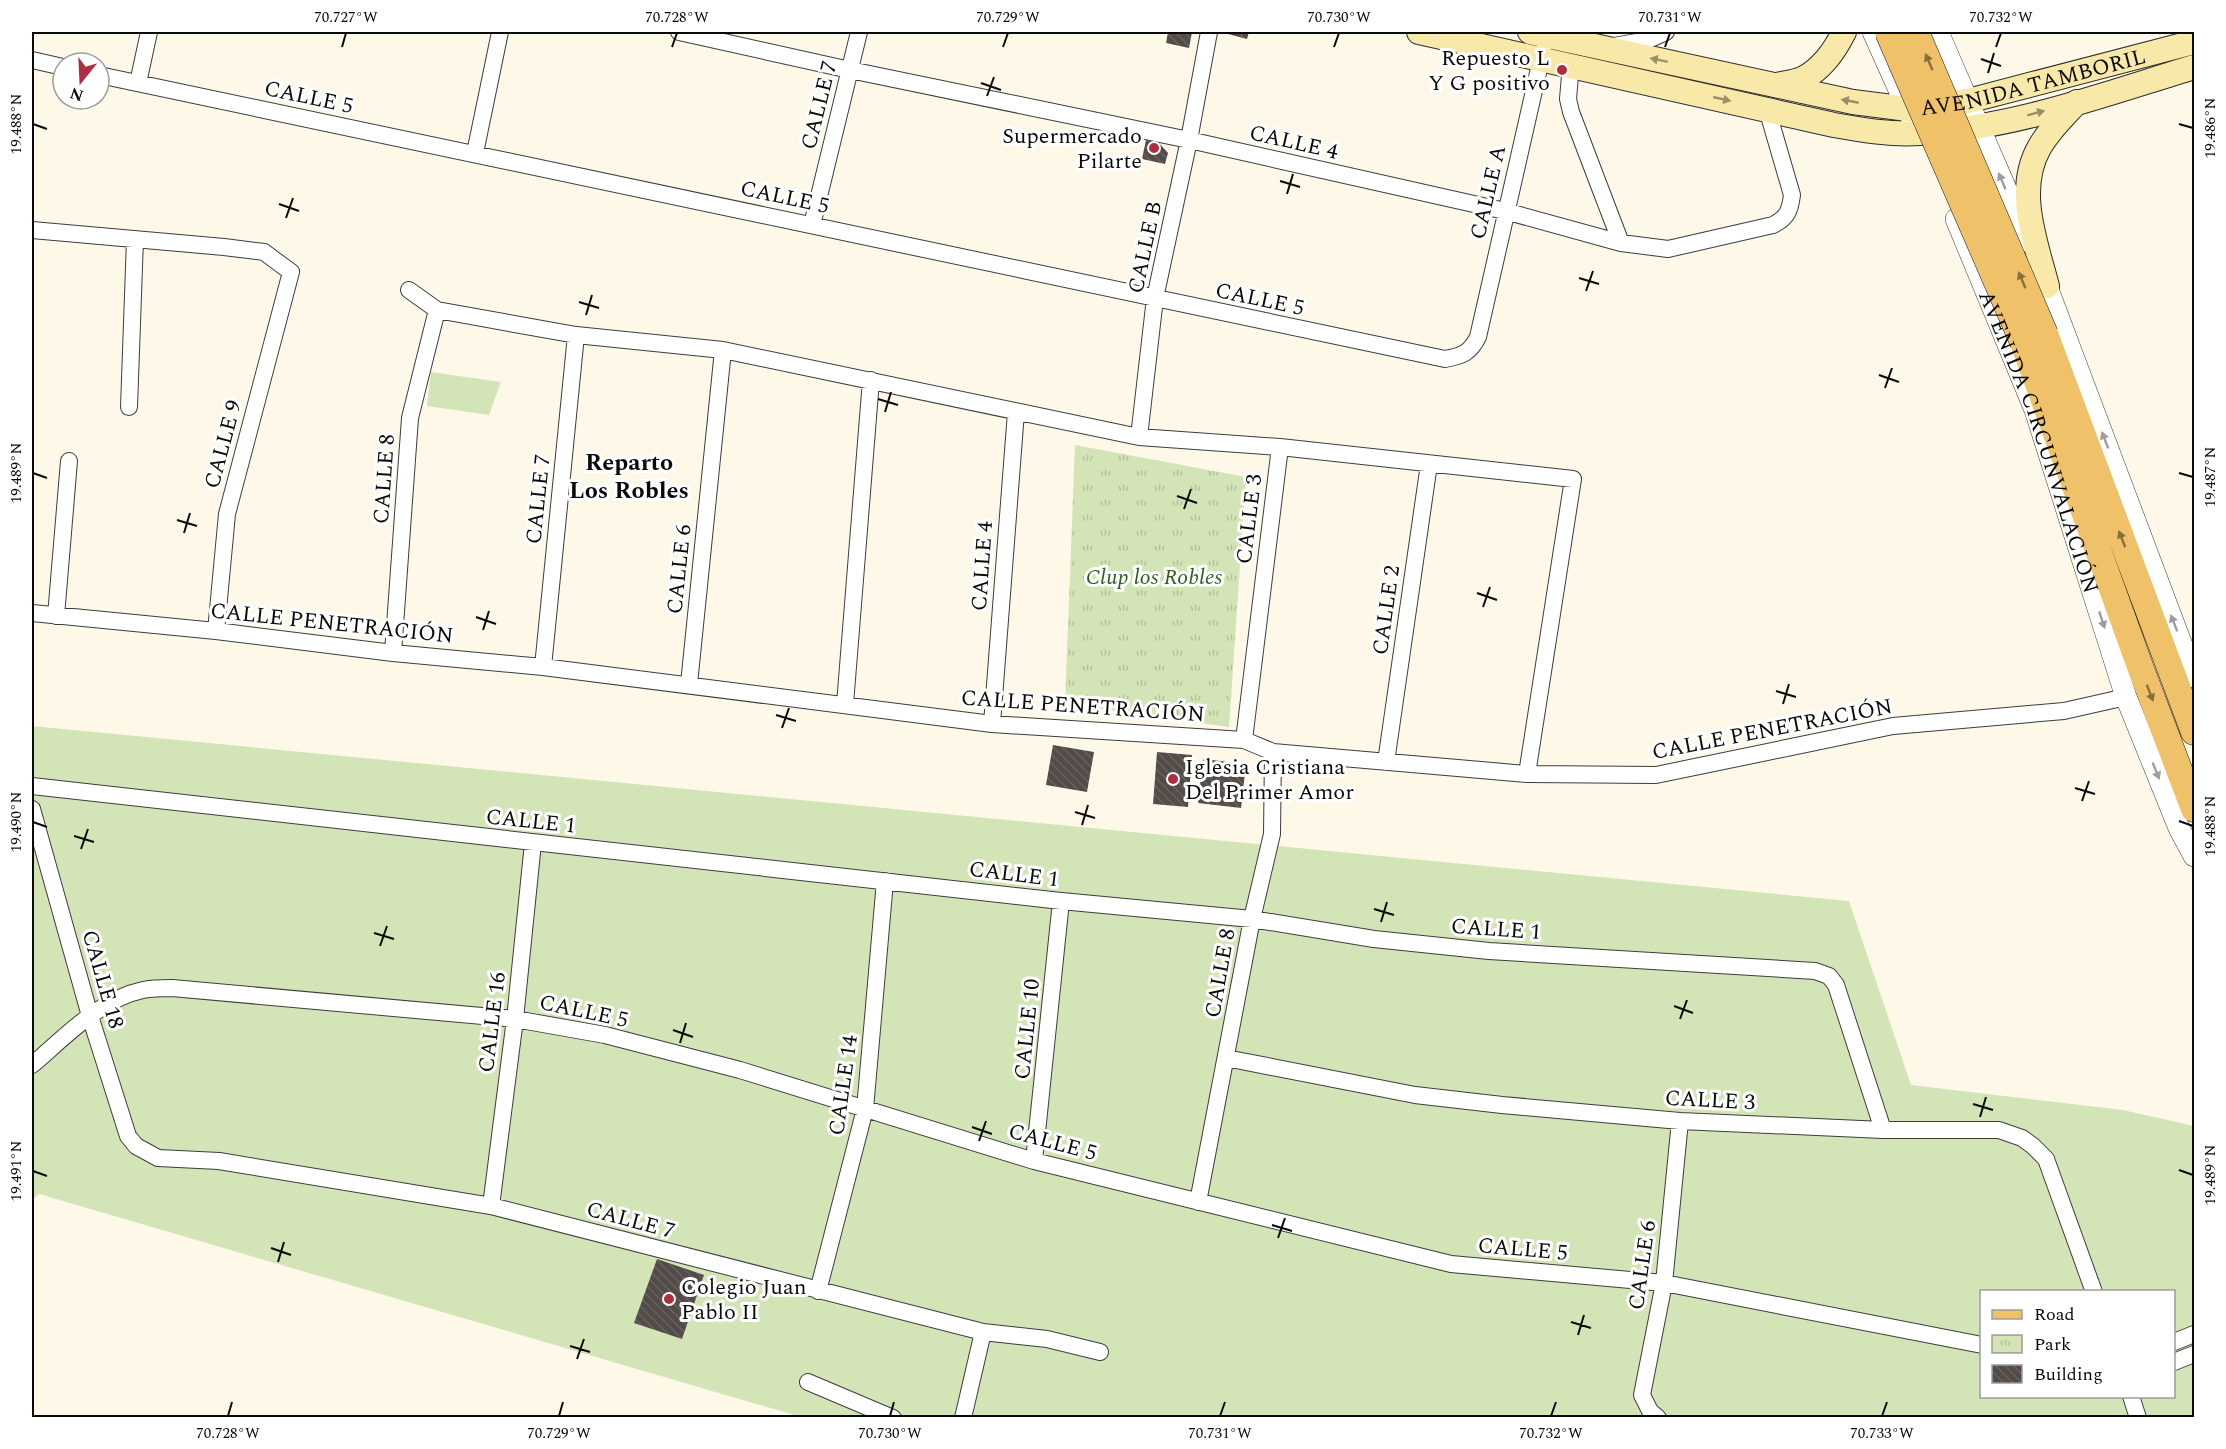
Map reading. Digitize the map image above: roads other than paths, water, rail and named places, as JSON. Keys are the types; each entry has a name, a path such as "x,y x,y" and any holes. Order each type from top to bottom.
{"main road":[{"path":"1419,32 1541,39"},
{"path":"1774,85 1803,78 1820,66 1835,50 1844,32"},
{"name":"AVENIDA CIRCUNVALACIÓN","path":"1888,32 2034,338 2141,669 2194,809"},
{"name":"AVENIDA CIRCUNVALACIÓN","path":"1916,32 2034,338 2194,732"},
{"name":"AVENIDA TAMBORIL","path":"1541,39 1605,48 1854,102 1908,109 1968,101 2194,42"},
{"name":"AVENIDA TAMBORIL","path":"1541,39 1571,64 1875,132 1919,133 2000,122 2194,67"},
{"path":"2048,286 2031,225 2028,196 2030,173 2038,149 2053,128 2077,102"}],"street":[{"path":"138,83 149,32"},
{"path":"475,153 500,32"},
{"name":"CALLE 4","path":"679,32 1189,140 1505,212 1621,243 1668,249 1773,225 1785,219 1791,208 1792,195 1767,109"},
{"name":"CALLE 7","path":"812,225 859,32"},
{"name":"CALLE B","path":"1139,437 1155,298 1189,140 1209,32"},
{"path":"1605,48 1635,43 1666,32"},
{"name":"AVENIDA CIRCUNVALACIÓN","path":"1873,32 1919,133 2035,410 2126,697 2179,828 2194,855"},
{"path":"1938,32 2048,286 2194,677"},
{"name":"CALLE A","path":"1461,357 1472,348 1479,337 1541,39"},
{"path":"32,60 51,64"},
{"path":"1571,64 1568,99 1570,112 1621,243"},
{"name":"CALLE 5","path":"111,77 1427,357 1445,359 1461,357"},
{"path":"32,230 135,239 129,407"},
{"name":"CALLE 9","path":"135,239 264,252 291,272 227,514 216,631"},
{"path":"408,290 437,310 576,335 723,350 1139,437 1280,447 1573,479 1527,774"},
{"name":"CALLE 8","path":"393,653 410,418 437,310"},
{"name":"CALLE 7","path":"543,667 576,335"},
{"name":"CALLE 6","path":"689,684 723,350"},
{"path":"845,704 871,380"},
{"name":"CALLE 4","path":"992,724 1016,412"},
{"name":"CALLE 3","path":"1244,740 1280,447"},
{"path":"56,616 69,461"},
{"name":"CALLE 2","path":"1386,762 1429,464"},
{"name":"CALLE PENETRACIÓN","path":"32,613 216,631 393,653 543,667 992,724 1244,740 1273,752 1527,774 1656,775 1893,726 2064,711 2126,697"},
{"name":"CALLE 8","path":"1198,1202 1252,919 1272,834 1273,752"},
{"name":"CALLE 1","path":"32,786 1061,901 1252,919 1374,939 1489,951 1815,970 1829,976 1836,985 1883,1130"},
{"name":"CALLE 18","path":"32,808 90,1016 128,1136 146,1154"},
{"name":"CALLE 16","path":"491,1206 515,1019 533,843"},
{"name":"CALLE 14","path":"818,1291 866,1109 885,880"},
{"name":"CALLE 10","path":"1034,1161 1061,901"},
{"name":"CALLE 5","path":"32,1065 90,1016 121,997 145,989 172,988 515,1019 604,1035 740,1070 1034,1161 1451,1264 1664,1283 1980,1345"},
{"name":"CALLE 3","path":"1226,1058 1415,1095 1680,1121 1883,1130 1999,1130 2022,1138 2046,1159 2093,1290"},
{"name":"CALLE 6","path":"1654,1414 1642,1395 1664,1283 1680,1121"},
{"name":"CALLE 7","path":"146,1154 169,1160 219,1161 491,1206 983,1332 1047,1339 1100,1352"},
{"path":"963,1418 983,1332"},
{"path":"2175,1342 2194,1334"},
{"path":"2175,1362 2194,1354"},
{"path":"808,1382 893,1418"},
{"path":"2132,1398 2138,1418"}],"place":[{"name":"Repuesto L Y G positivo","path":"1562,70"},
{"name":"Supermercado Pilarte","path":"1154,148"},
{"name":"Iglesia Cristiana Del Primer Amor","path":"1173,779"},
{"name":"Colegio Juan Pablo II","path":"669,1299"}],"district":[{"name":"Reparto Los Robles","path":"629,476"}],"park label":[{"name":"Clup los Robles","path":"1154,576"}]}
